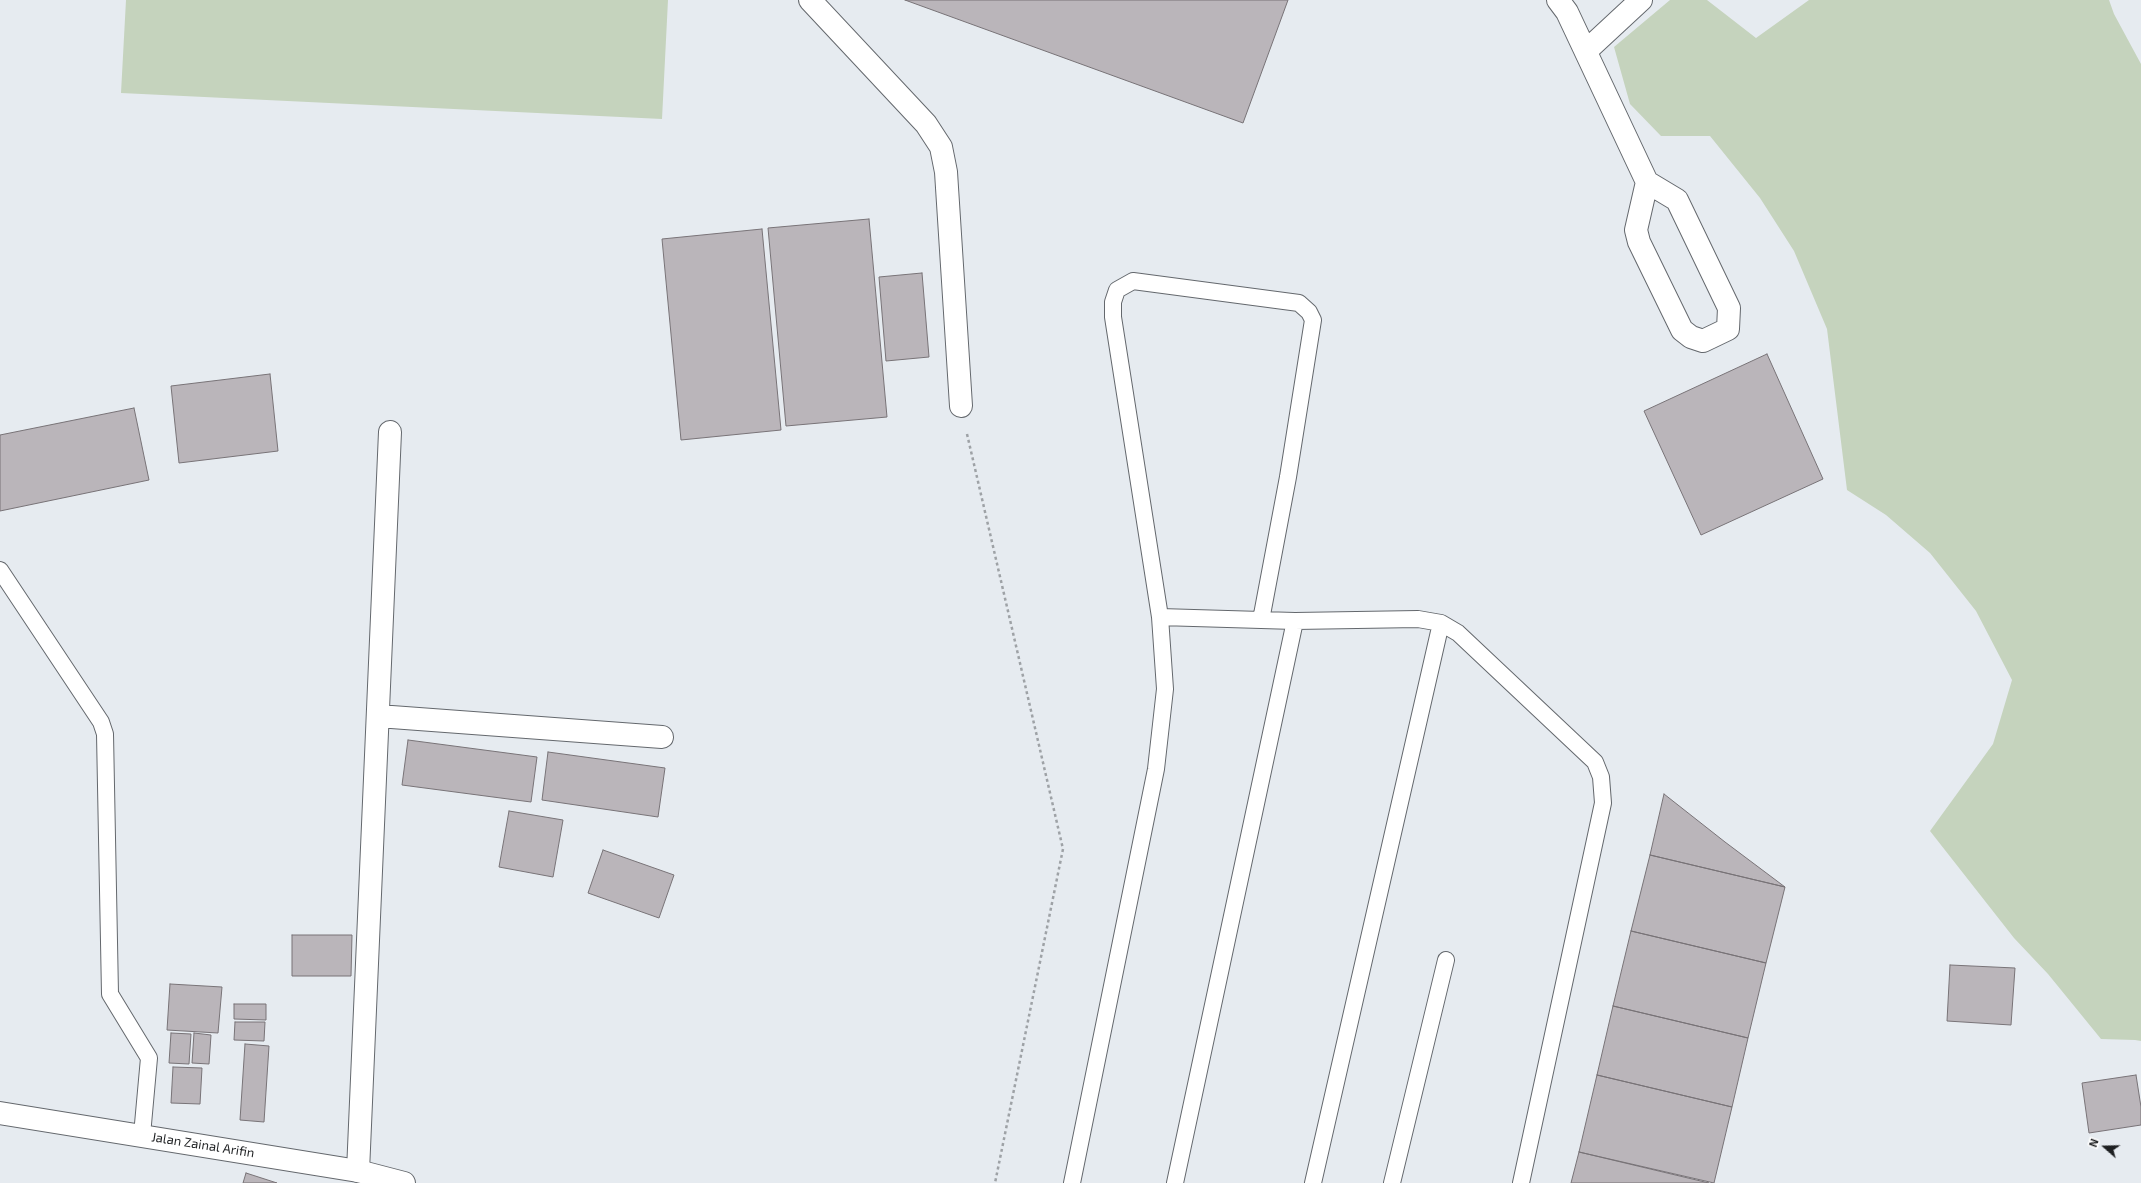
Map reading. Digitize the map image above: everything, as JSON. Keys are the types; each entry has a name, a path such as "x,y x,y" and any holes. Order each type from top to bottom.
{"street":[{"path":"810,0 926,124 940,147 946,172 961,406"},
{"path":"1558,0 1567,12 1647,182 1677,200 1729,308 1728,328 1703,341 1691,337 1682,330 1639,242 1636,230 1647,182"},
{"path":"1586,51 1641,0"},
{"path":"358,1171 390,432"},
{"path":"378,716 662,737"},
{"name":"Jalan Zainal Arifin","path":"0,1113 358,1171 404,1183"}],"lane":[{"path":"1072,1183 1156,769 1165,689 1160,617 1113,317 1113,302 1117,290 1133,281 1299,303 1309,312 1313,320 1288,477 1261,620"},
{"path":"0,570 101,722 105,734 110,994 148,1058 142,1135"},
{"path":"1160,617 1295,621 1418,619 1442,623 1458,632 1595,762 1601,777 1603,803 1521,1183"},
{"path":"1175,1183 1295,621"},
{"path":"1313,1183 1442,623"},
{"path":"1392,1183 1446,960"}],"path":[{"path":"961,406 1062,849 995,1183"}],"green space":[{"path":"126,0 668,0 662,119 121,93"},
{"path":"1670,0 1707,0 1756,38 1809,0 2109,0 2114,14 2141,64 2141,1041 2101,1039 2048,974 2014,938 1930,831 1993,744 2012,680 1976,611 1930,553 1886,515 1847,490 1827,329 1794,251 1760,198 1710,136 1661,136 1630,104 1614,47"}],"building":[{"path":"905,0 1288,0 1243,123"},
{"path":"869,219 887,417 786,426 768,228"},
{"path":"762,229 781,430 681,440 662,239"},
{"path":"922,273 929,357 886,361 879,277"},
{"path":"1767,354 1823,479 1701,535 1644,411"},
{"path":"270,374 278,451 179,463 171,386"},
{"path":"134,408 149,480 0,511 0,435"},
{"path":"408,740 537,757 531,802 402,785"},
{"path":"548,752 665,768 658,817 542,800"},
{"path":"1664,794 1725,842 1785,887 1650,855"},
{"path":"509,811 563,820 553,877 499,867"},
{"path":"603,850 674,875 659,918 588,893"},
{"path":"1650,855 1785,887 1766,963 1631,931"},
{"path":"1631,931 1766,963 1748,1038 1613,1006"},
{"path":"292,935 352,935 351,976 292,976"},
{"path":"1950,965 2015,968 2011,1025 1947,1021"},
{"path":"170,984 222,987 218,1033 167,1030"},
{"path":"234,1004 266,1004 266,1020 234,1019"},
{"path":"1613,1006 1748,1038 1732,1107 1597,1075"},
{"path":"235,1022 265,1022 264,1041 234,1040"},
{"path":"171,1033 191,1034 189,1064 169,1063"},
{"path":"194,1033 211,1035 209,1064 192,1063"},
{"path":"245,1044 269,1046 264,1122 240,1120"},
{"path":"173,1067 202,1068 200,1104 171,1103"},
{"path":"1597,1075 1732,1107 1714,1183 1579,1152"},
{"path":"2136,1075 2141,1107 2141,1125 2089,1133 2082,1083"},
{"path":"1579,1152 1709,1183 1571,1183"},
{"path":"246,1173 277,1183 243,1183"}]}
